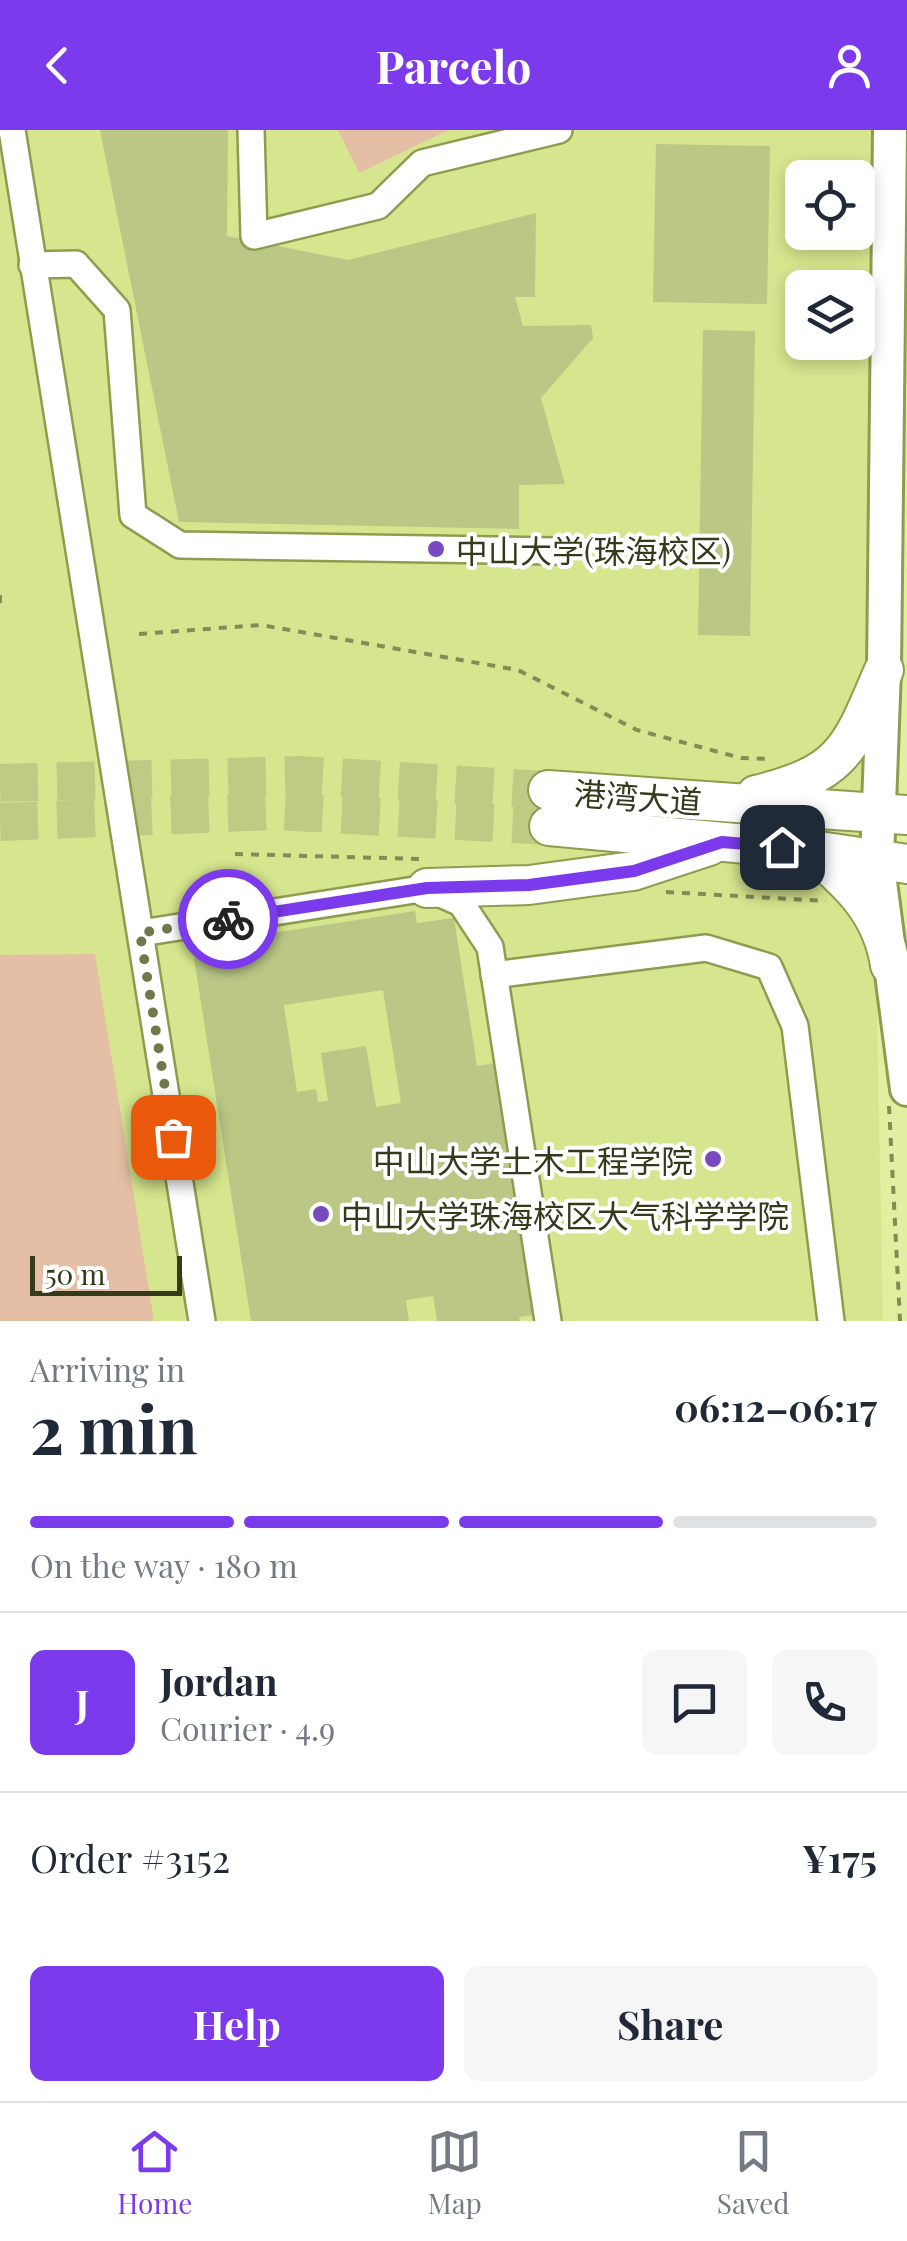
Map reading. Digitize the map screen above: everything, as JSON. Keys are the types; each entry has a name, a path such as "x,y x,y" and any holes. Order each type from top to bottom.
{"highway":[{"path":"730,802 796,785 834,765 860,726 884,670"},
{"name":"港湾大道","path":"892,814 730,802 548,808 722,842 892,862"},
{"path":"427,888 529,885 634,871 722,842"},
{"path":"812,850 851,884 877,921 885,934 890,964"}],"main road":[{"path":"890,130 884,670 892,814 890,964 897,1089"}],"lane":[{"path":"12,130 202,1321"},
{"path":"251,130 254,236 378,206 422,163 559,130"},
{"path":"32,265 76,264 117,310 133,515 180,545 556,551"},
{"path":"140,933 427,888 461,902 490,947 548,1321"},
{"path":"494,975 706,948 769,967 795,1026 831,1321"}],"path":[{"path":"0,595 0,608"},
{"path":"139,634 261,625 518,670 637,730 741,758 782,759"},
{"path":"897,1089 900,1321"}],"shaded area":[{"name":"中山大学(珠海校区)","path":"0,130 871,130 871,160 785,160 785,250 871,250 871,270 785,270 785,360 871,360 872,755 883,1321 0,1321"},
{"path":"338,130 449,130 359,173"},
{"path":"95,954 154,1321 0,1321 0,955"}],"building":[{"path":"100,130 228,130 227,236 348,260 536,213 535,297 515,297 523,326 591,325 593,338 541,398 565,484 519,485 519,529 179,522"},
{"path":"656,144 770,146 767,304 653,302"},
{"path":"703,330 755,331 750,636 698,635"},
{"path":"415,911 417,923 454,918 477,1066 495,1063 535,1315 519,1317 520,1321 437,1321 433,1296 406,1300 409,1321 251,1321 194,958 230,953 228,940","holes":["383,990 401,1103 376,1107 366,1046 321,1053 328,1101 318,1102 316,1089 297,1092 284,1005"]}],"tunnel":[{"path":"0,783 300,775 548,790"},
{"path":"0,822 275,811 549,826"}],"way so far":[{"path":"173,1137 140,933 228,919"}],"place":[{"name":"中山大学(珠海校区)","path":"436,549"},
{"name":"中山大学土木工程学院","path":"713,1159"},
{"name":"中山大学珠海校区大气科学学院","path":"321,1214"}],"route":[{"path":"228,919 427,888 529,885 634,871 722,842 782,847"}]}
